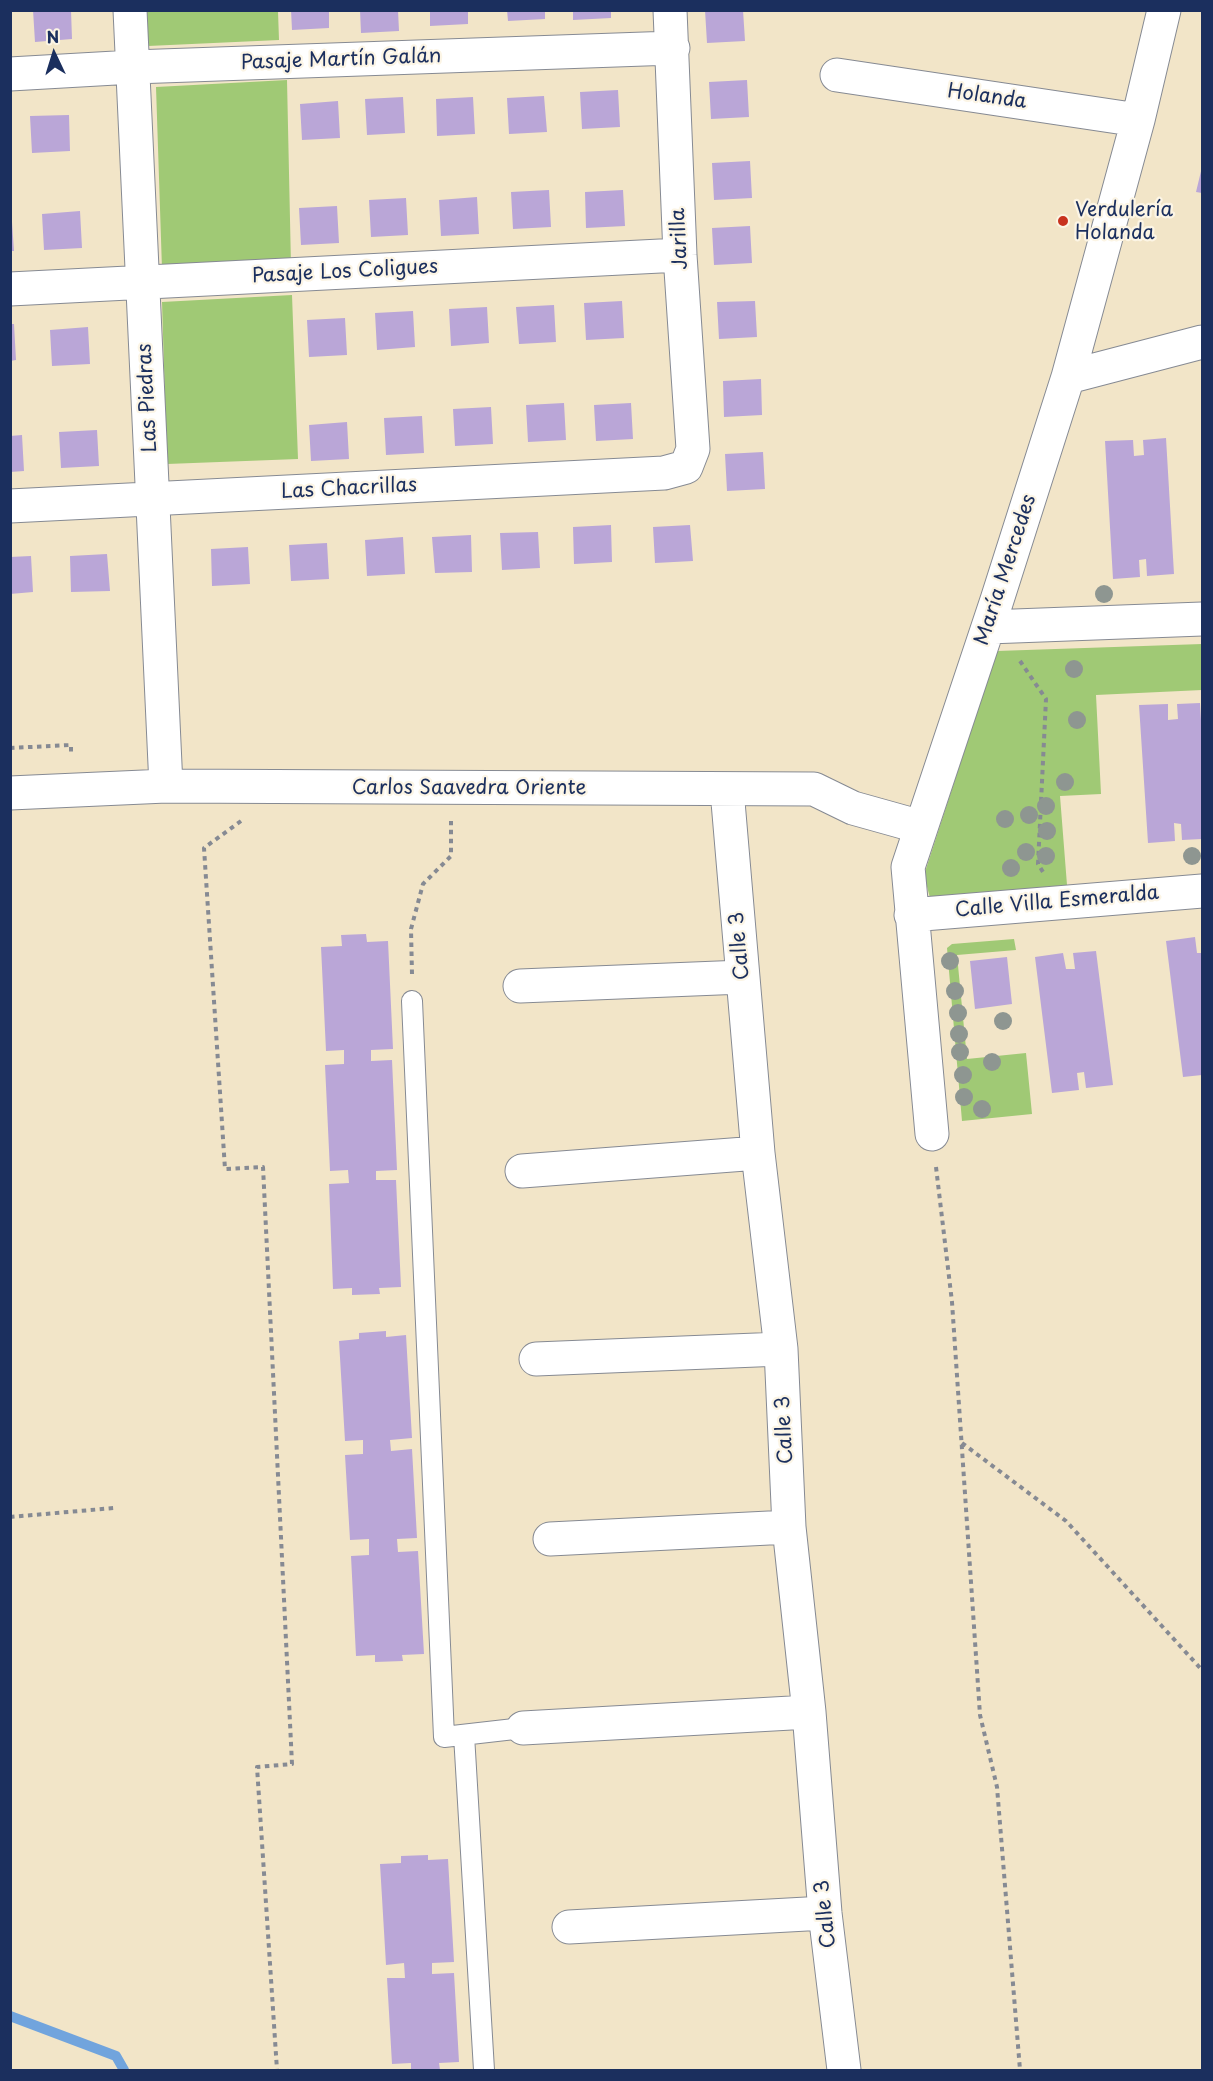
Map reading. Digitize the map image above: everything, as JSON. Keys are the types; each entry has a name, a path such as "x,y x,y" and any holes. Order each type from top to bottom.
{"street":[{"name":"Las Piedras","path":"130,10 166,786"},
{"name":"Jarilla","path":"670,10 680,255 693,448 686,467"},
{"name":"María Mercedes","path":"932,1134 908,867 1068,377 1138,120 1164,10"},
{"name":"Pasaje Martín Galán","path":"10,74 133,67 672,48"},
{"name":"Holanda","path":"837,75 1138,120"},
{"name":"Pasaje Los Coligues","path":"10,289 680,255"},
{"path":"1068,377 1203,342"},
{"name":"Las Chacrillas","path":"10,506 664,473 686,467"},
{"path":"988,627 1203,619"},
{"name":"Carlos Saavedra Oriente","path":"10,793 166,786 814,789 853,808 921,827"},
{"name":"Calle 3","path":"727,790 758,1153 781,1349 789,1527 809,1712 825,1913 844,2070"},
{"name":"Calle Villa Esmeralda","path":"911,915 1203,891"},
{"path":"520,986 743,977"},
{"path":"522,1171 758,1153"},
{"path":"536,1359 781,1349"},
{"path":"550,1539 789,1527"},
{"path":"524,1728 809,1712"},
{"path":"569,1927 825,1913"}],"lane":[{"path":"412,1001 444,1737 524,1728"},
{"path":"464,1735 484,2070"}],"path":[{"path":"1020,660 1046,699 1038,864 1048,879"},
{"path":"255,787 253,813 204,848 225,1169 263,1167 292,1764 257,1767 277,2070"},
{"path":"412,1001 411,929 423,884 451,856 452,788"},
{"path":"932,1134 952,1302 980,1715 997,1787 1020,2070"},
{"path":"961,1442 1066,1521 1203,1670"},
{"path":"10,1517 114,1508"}],"green space":[{"path":"147,11 278,11 279,40 148,46"},
{"path":"287,80 291,266 162,269 156,87"},
{"path":"292,295 298,459 167,464 162,302"},
{"path":"1202,644 1202,690 1096,695 1101,794 1060,796 1067,885 930,898 924,875 997,651"},
{"path":"1014,939 1016,950 957,955 967,1059 1026,1053 1032,1114 962,1121 947,948 952,944"}],"building":[{"path":"33,10 71,10 72,39 35,42"},
{"path":"291,10 329,10 329,28 292,30"},
{"path":"360,10 398,10 399,31 361,33"},
{"path":"430,10 468,10 468,24 430,26"},
{"path":"507,10 545,10 545,19 508,21"},
{"path":"573,10 611,10 611,18 573,20"},
{"path":"705,10 743,10 745,41 707,43"},
{"path":"747,80 749,117 711,119 709,82"},
{"path":"618,90 620,127 582,129 580,92"},
{"path":"544,96 547,132 509,134 507,98"},
{"path":"403,97 405,133 367,135 365,99"},
{"path":"473,97 475,134 437,136 436,99"},
{"path":"338,101 340,138 302,140 300,104"},
{"path":"69,115 70,151 32,153 30,116"},
{"path":"750,161 752,198 714,200 712,163"},
{"path":"1202,167 1202,193 1196,192"},
{"path":"549,190 551,227 513,229 511,192"},
{"path":"623,190 625,226 586,228 585,192"},
{"path":"477,197 479,234 441,236 439,200"},
{"path":"406,198 408,235 371,237 369,200"},
{"path":"337,206 339,243 301,245 299,208"},
{"path":"80,211 82,248 44,250 42,214"},
{"path":"10,222 12,222 14,251 10,251"},
{"path":"750,226 752,263 714,265 712,228"},
{"path":"622,301 624,338 586,340 584,303"},
{"path":"755,301 757,337 719,339 717,302"},
{"path":"554,305 556,342 519,344 516,307"},
{"path":"487,307 489,343 451,346 449,309"},
{"path":"413,311 415,347 377,350 375,313"},
{"path":"345,318 347,355 309,357 307,320"},
{"path":"10,324 14,324 16,360 10,361"},
{"path":"88,327 90,364 52,366 50,330"},
{"path":"761,379 762,415 724,417 723,381"},
{"path":"564,403 566,440 528,442 526,405"},
{"path":"631,403 633,439 596,441 594,405"},
{"path":"491,407 493,444 455,446 453,409"},
{"path":"422,416 424,453 386,455 384,418"},
{"path":"347,422 349,459 311,461 309,425"},
{"path":"97,430 99,466 61,468 59,432"},
{"path":"22,435 24,471 10,472 10,436"},
{"path":"1166,438 1174,574 1147,576 1146,559 1139,560 1140,577 1113,579 1105,441 1133,440 1134,456 1144,455 1143,440"},
{"path":"763,452 765,489 727,491 725,454"},
{"path":"611,525 612,562 574,564 573,527"},
{"path":"690,525 693,561 655,563 653,527"},
{"path":"538,532 540,568 502,570 500,533"},
{"path":"471,535 472,572 435,573 432,537"},
{"path":"403,537 405,574 367,576 365,540"},
{"path":"327,543 329,579 291,581 289,545"},
{"path":"248,547 250,584 212,586 211,549"},
{"path":"107,554 110,591 71,592 70,556"},
{"path":"31,556 33,592 10,594 10,557"},
{"path":"1200,703 1202,839 1182,840 1181,824 1174,823 1175,841 1148,843 1139,705 1168,704 1168,720 1178,719 1177,704"},
{"path":"366,934 367,942 388,941 393,1049 371,1050 371,1061 392,1060 397,1170 376,1171 376,1180 396,1180 401,1287 379,1288 380,1294 352,1295 352,1288 333,1289 329,1184 349,1183 348,1170 330,1171 325,1065 344,1064 344,1050 326,1051 321,947 342,946 341,935"},
{"path":"1195,937 1197,953 1202,953 1202,1075 1183,1077 1166,941"},
{"path":"1096,951 1113,1085 1086,1088 1084,1072 1077,1073 1079,1090 1052,1093 1035,957 1063,953 1066,969 1075,969 1073,953"},
{"path":"1007,957 1012,1004 975,1009 970,961"},
{"path":"386,1331 386,1337 406,1335 412,1438 390,1440 391,1451 412,1449 417,1538 397,1539 398,1552 418,1551 424,1654 402,1655 403,1661 375,1662 375,1655 356,1656 351,1556 369,1555 369,1539 350,1540 345,1455 363,1454 363,1440 345,1441 339,1341 359,1339 359,1333"},
{"path":"428,1855 428,1860 448,1859 454,1962 432,1963 432,1974 454,1973 459,2062 439,2063 440,2070 411,2070 411,2063 392,2064 387,1978 405,1978 404,1963 386,1965 380,1864 401,1863 401,1856"}],"waterway":[{"path":"10,2016 116,2056 124,2070"}],"place":[{"name":"Verdulería Holanda","path":"1063,221"}]}
